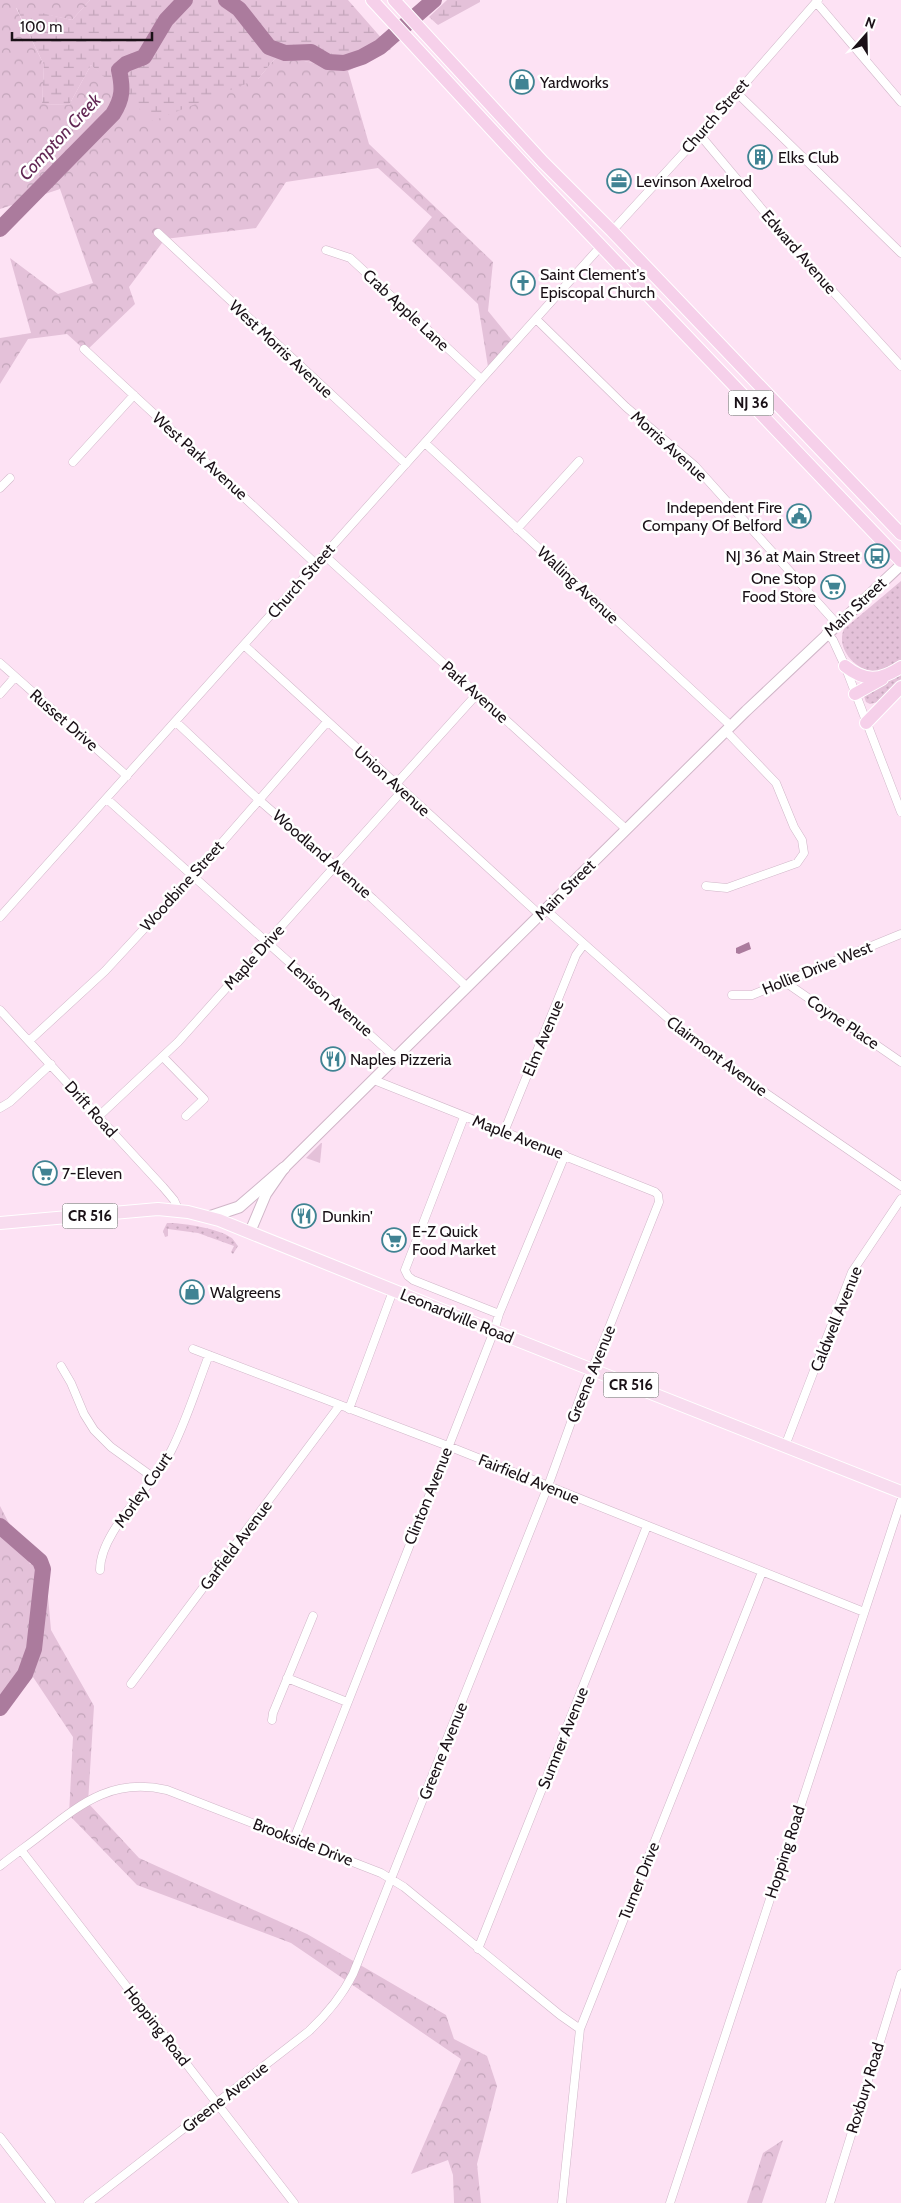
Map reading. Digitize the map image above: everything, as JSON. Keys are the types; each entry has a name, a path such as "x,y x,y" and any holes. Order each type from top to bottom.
{"highway":[{"name":"NJ 36","path":"372,0 901,563"},
{"name":"NJ 36","path":"394,0 543,162 612,230 901,534"},
{"path":"845,666 856,674 868,678 884,677"},
{"path":"855,694 901,667"},
{"path":"866,723 901,687"}],"main road":[{"path":"209,1217 239,1207 284,1168"},
{"name":"Leonardville Road","path":"0,1223 149,1210 179,1211 209,1217 901,1492"}],"street":[{"name":"Church Street","path":"612,230 738,93 817,1"},
{"path":"817,1 901,102"},
{"path":"738,93 901,252"},
{"name":"Edward Avenue","path":"700,135 808,263 901,366"},
{"name":"West Morris Avenue","path":"158,233 406,464"},
{"name":"Church Street","path":"0,917 602,246"},
{"name":"Crab Apple Lane","path":"326,250 350,258 481,379"},
{"name":"Morris Avenue","path":"536,319 626,408 695,466 837,624"},
{"name":"West Park Avenue","path":"84,349 316,564"},
{"path":"73,462 134,396"},
{"name":"Walling Avenue","path":"424,443 729,728 776,783 794,827 802,840 804,853 797,863 739,884 727,888 706,886"},
{"path":"518,529 579,461"},
{"path":"0,488 10,478"},
{"name":"Park Avenue","path":"324,555 626,829"},
{"name":"Main Street","path":"250,1232 266,1194 284,1168 729,728 901,563"},
{"path":"826,634 834,643 845,666 901,812"},
{"name":"Union Avenue","path":"245,646 396,784 543,912"},
{"name":"Russet Drive","path":"0,663 127,776"},
{"path":"0,694 15,677"},
{"path":"396,784 477,694"},
{"name":"Woodland Avenue","path":"176,722 259,800 438,958 467,988"},
{"name":"Woodbine Street","path":"29,1041 104,972 192,876 327,722"},
{"name":"Maple Drive","path":"99,1116 163,1057 403,790"},
{"name":"Lenison Avenue","path":"107,799 396,1058"},
{"name":"Clairmont Avenue","path":"543,912 584,944 706,1052 901,1186"},
{"name":"Hollie Drive West","path":"732,995 752,995 901,934"},
{"name":"Elm Avenue","path":"504,1132 576,955 584,944"},
{"name":"Coyne Place","path":"785,982 901,1062"},
{"name":"Drift Road","path":"0,1010 168,1192 179,1211"},
{"path":"163,1057 204,1099 186,1116"},
{"path":"0,1108 10,1102 50,1064"},
{"name":"Maple Avenue","path":"374,1080 655,1192 659,1198"},
{"path":"464,1117 405,1270 408,1276 414,1280 499,1314"},
{"name":"Clinton Avenue","path":"294,1838 494,1331 499,1314 564,1155"},
{"name":"Greene Avenue","path":"88,2203 309,2031 334,2005 353,1974 548,1486 591,1370 598,1358 659,1198"},
{"name":"Caldwell Avenue","path":"785,1446 852,1272 901,1199"},
{"path":"349,1408 393,1291"},
{"name":"Fairfield Avenue","path":"193,1349 448,1446 864,1612"},
{"name":"Morley Court","path":"100,1570 110,1536 154,1478 172,1449 209,1355"},
{"path":"61,1366 84,1414 94,1430 111,1447 154,1478"},
{"name":"Garfield Avenue","path":"131,1684 340,1405"},
{"name":"Hopping Road","path":"670,2203 901,1501"},
{"name":"Sumner Avenue","path":"478,1948 647,1526"},
{"name":"Turner Drive","path":"562,2203 580,2029 762,1572"},
{"path":"272,1720 273,1713 313,1616"},
{"path":"288,1678 347,1702"},
{"name":"Brookside Drive","path":"0,1866 89,1799 109,1791 139,1786 177,1793 381,1873 404,1887 560,2015 580,2029"},
{"name":"Hopping Road","path":"21,1850 294,2203"},
{"name":"Roxbury Road","path":"830,2203 901,1974"},
{"path":"0,2137 51,2203"}],"green space":[{"path":"0,0 90,0 72,20 16,8 44,65 42,104 69,105 91,65 111,81 258,79 278,55 348,71 369,144 493,262 488,311 515,344 489,373 478,304 412,241 432,217 378,168 286,182 256,228 165,239 129,287 135,304 86,351 67,334 28,339 0,384 0,338 31,333 10,258 58,294 93,283 60,189 0,209"},
{"path":"90,0 348,0 391,49 348,71 278,55 258,79 153,121 91,65 69,105 42,104 44,65 16,7 72,20"},
{"path":"447,0 480,0 480,2 438,25 429,17"},
{"path":"901,581 901,661 878,671 864,669 852,661 844,649 842,636 844,629"},
{"path":"901,670 901,679 878,702 870,704 866,702 864,696"},
{"path":"321,1143 320,1163 306,1158"},
{"path":"167,1223 190,1225 218,1231 231,1238 238,1246 233,1254 231,1252 234,1246 198,1233 168,1229 168,1236 165,1237 163,1231"},
{"path":"0,1506 30,1564 45,1563 51,1630 94,1706 88,1803 139,1858 307,1934 446,2015 454,2039 487,2056 497,2086 477,2164 481,2203 454,2203 453,2175 448,2160 411,2174 461,2059 291,1943 137,1885 69,1815 73,1737 33,1677 0,1715"},
{"path":"783,2140 762,2203 747,2203 763,2153"}],"water":[{"path":"749,942 751,949 739,954 736,953 736,948"}],"waterway":[{"name":"Compton Creek","path":"0,229 113,114 119,103 121,93 119,70 126,64 144,57 166,20 185,0"},
{"name":"Compton Creek","path":"226,0 239,9 269,47 285,53 311,52 328,62 344,63 362,57 380,47 434,0"},
{"path":"0,1526 40,1561 43,1569 34,1649 25,1674 0,1708"}],"place":[{"name":"Yardworks","path":"522,82"},
{"name":"Elks Club","path":"760,157"},
{"name":"Levinson Axelrod","path":"619,181"},
{"name":"Saint Clement's Episcopal Church","path":"523,283"},
{"name":"Independent Fire Company Of Belford","path":"799,516"},
{"name":"NJ 36 at Main Street","path":"877,556"},
{"name":"One Stop Food Store","path":"833,587"},
{"name":"Naples Pizzeria","path":"333,1059"},
{"name":"7-Eleven","path":"45,1173"},
{"name":"Dunkin'","path":"304,1216"},
{"name":"E-Z Quick Food Market","path":"394,1240"},
{"name":"Walgreens","path":"192,1292"}]}
